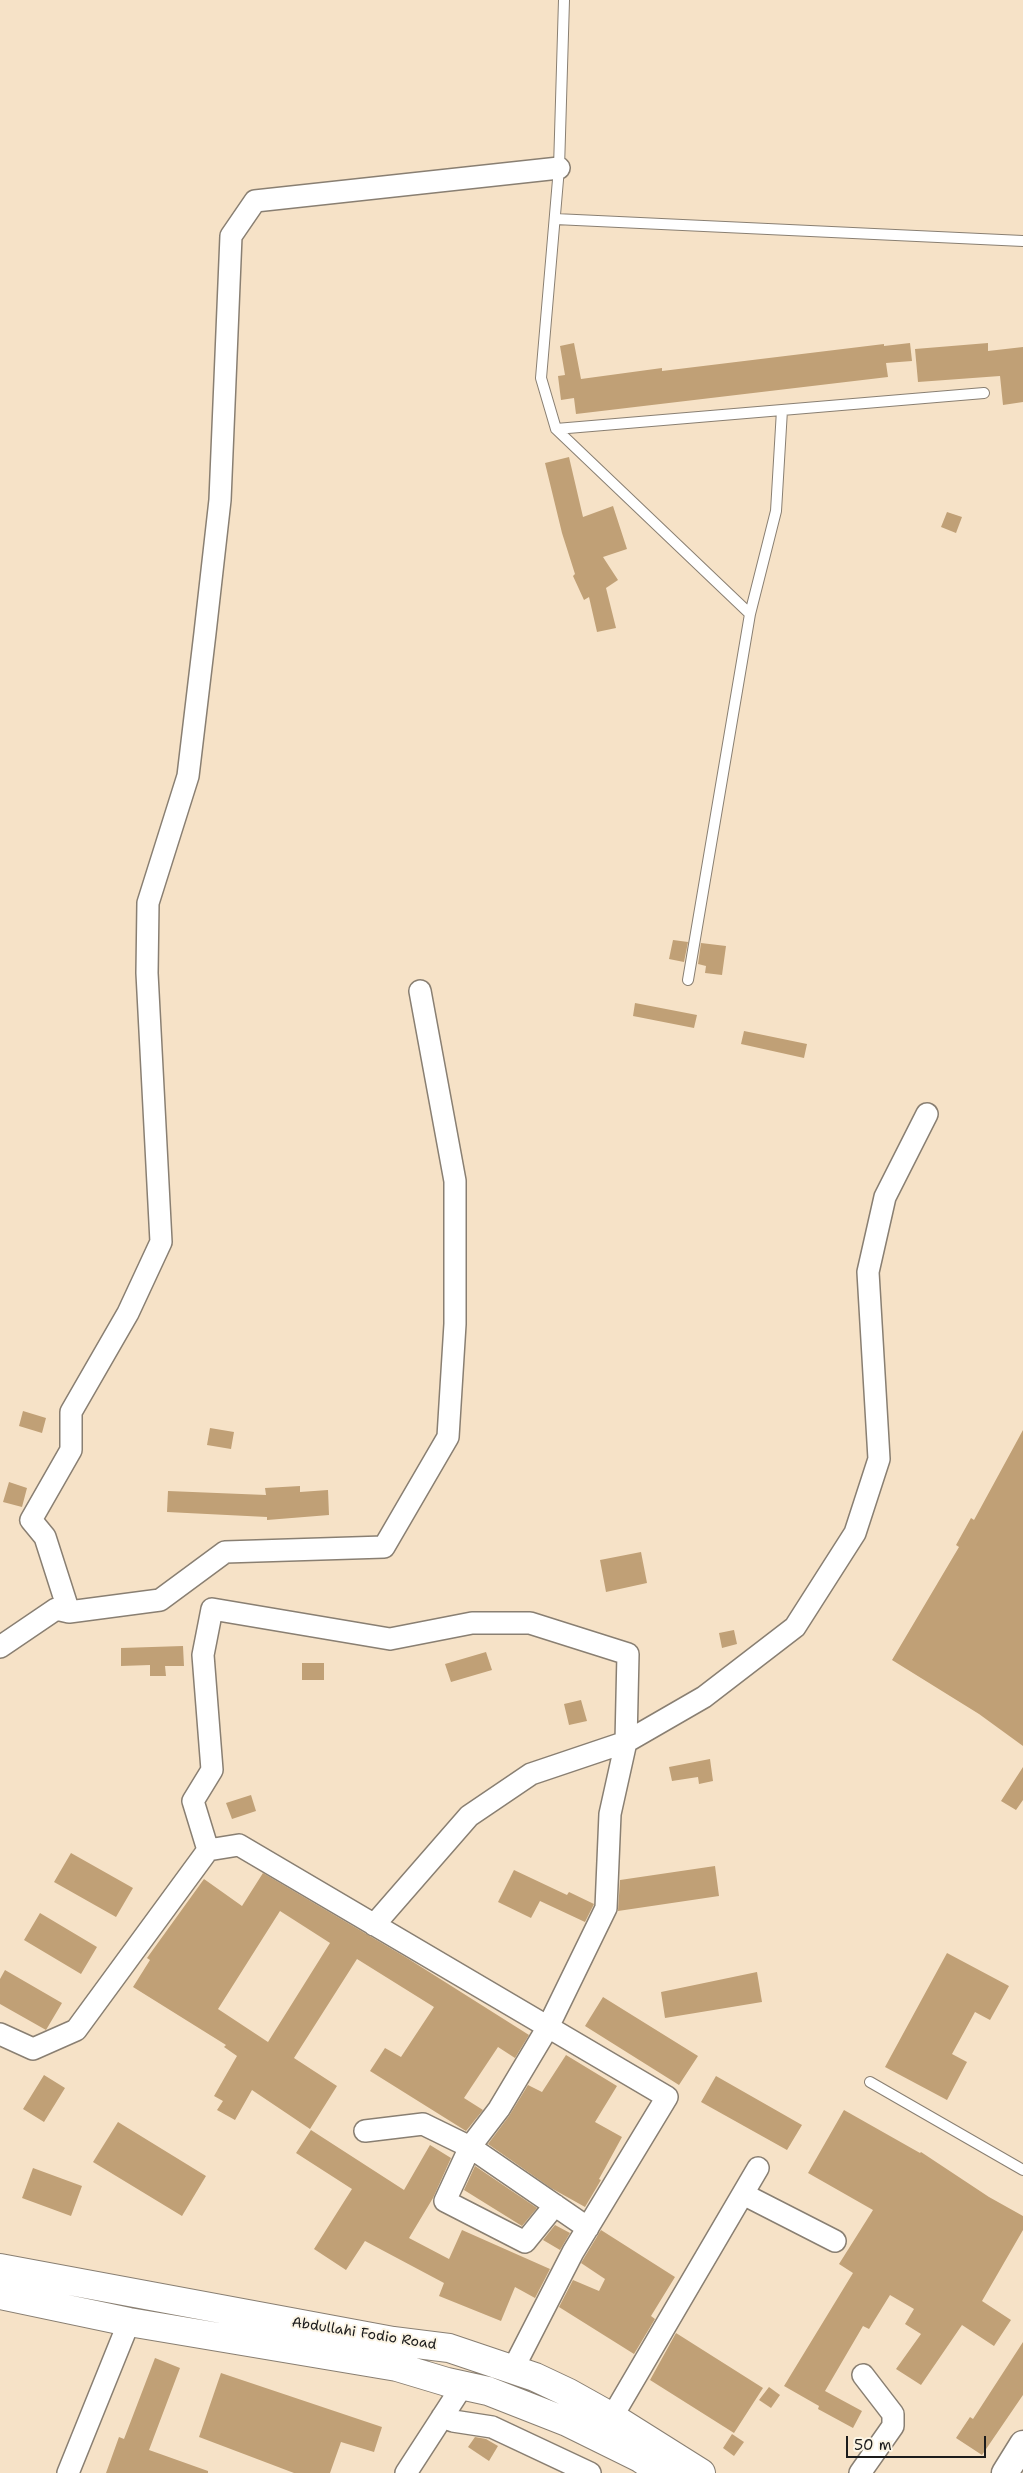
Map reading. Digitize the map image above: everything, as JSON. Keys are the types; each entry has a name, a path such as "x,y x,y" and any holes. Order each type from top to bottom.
{"main road":[{"name":"Abdullahi Fodio Road","path":"0,2268 393,2341 449,2348 513,2370 569,2393 612,2417 701,2473"},
{"name":"Abdullahi Fodio Road","path":"0,2295 129,2322 397,2367 488,2391 566,2422 640,2458 662,2473"}],"street":[{"path":"69,1612 44,1537 31,1520 71,1450 71,1412 128,1313 161,1242 147,973 148,903 188,776 220,500 231,236 255,201 559,168"},
{"path":"0,1647 56,1610 69,1612 160,1600 225,1552 384,1547 448,1437 455,1324 455,1181 420,991"},
{"path":"374,1925 469,1816 531,1774 626,1742 704,1697 795,1627 855,1533 879,1459 868,1272 885,1197 927,1114"},
{"path":"208,1850 193,1801 212,1770 203,1655 212,1609 390,1639 472,1623 530,1623 628,1654 626,1742 610,1814 606,1908 548,2027 499,2109 470,2147 445,2201 524,2242 555,2205"},
{"path":"0,2034 33,2048 76,2030 208,1850 239,1845 667,2097 588,2228 513,2370"},
{"path":"365,2131 423,2124 470,2147 588,2228"},
{"path":"612,2417 758,2168"},
{"path":"743,2194 835,2240"},
{"path":"68,2473 129,2322"},
{"path":"860,2473 893,2426 893,2414 863,2376"},
{"path":"406,2473 463,2385"},
{"path":"442,2417 453,2421 492,2427 590,2473"},
{"path":"1005,2473 1023,2444"}],"lane":[{"path":"564,0 559,168 541,378 556,429 750,614"},
{"path":"555,219 1023,241"},
{"path":"556,429 984,393"},
{"path":"688,980 750,614 776,511 782,410"},
{"path":"870,2082 1023,2170"}],"building":[{"path":"574,343 581,379 662,368 662,371 884,344 884,346 910,343 912,361 886,363 888,377 576,414 574,398 561,400 558,376 565,375 560,346"},
{"path":"988,343 988,351 1023,347 1023,402 1003,405 1000,376 918,382 915,349"},
{"path":"569,457 583,517 613,506 627,549 603,557 618,580 606,588 616,628 597,632 589,597 584,600 573,576 575,574 562,533 545,463"},
{"path":"947,512 962,517 956,533 941,527"},
{"path":"673,940 688,942 684,962 669,959"},
{"path":"701,943 726,946 722,975 705,973 706,966 698,964"},
{"path":"635,1003 697,1015 694,1028 633,1016"},
{"path":"744,1031 807,1044 804,1058 741,1044"},
{"path":"23,1411 46,1418 42,1433 19,1426"},
{"path":"210,1428 234,1432 231,1449 207,1445"},
{"path":"1023,1430 1023,1746 979,1714 892,1660 959,1547 956,1545 971,1518 974,1520"},
{"path":"9,1482 27,1488 22,1507 3,1502"},
{"path":"300,1486 300,1492 328,1490 329,1515 267,1520 267,1517 167,1512 168,1491 266,1495 265,1488"},
{"path":"641,1552 647,1583 606,1592 600,1560"},
{"path":"734,1630 737,1644 722,1648 719,1633"},
{"path":"183,1646 184,1666 165,1666 166,1676 150,1676 150,1665 121,1666 121,1648"},
{"path":"486,1652 492,1670 451,1682 445,1664"},
{"path":"302,1663 324,1663 324,1680 302,1680"},
{"path":"581,1700 587,1721 569,1725 564,1704"},
{"path":"710,1759 713,1781 699,1784 698,1777 672,1781 669,1767"},
{"path":"1023,1767 1023,1800 1016,1810 1001,1801"},
{"path":"251,1795 256,1811 232,1819 226,1803"},
{"path":"71,1853 133,1888 116,1917 54,1882"},
{"path":"715,1866 719,1896 618,1911 620,1880"},
{"path":"514,1870 567,1895 569,1892 594,1904 585,1922 540,1901 531,1918 498,1902"},
{"path":"263,1873 407,1958 529,2035 515,2058 498,2047 464,2098 483,2110 466,2131 370,2071 385,2048 401,2057 434,2007 357,1959 294,2058 337,2086 310,2129 252,2090 235,2120 217,2110 223,2101 214,2096 237,2056 224,2047 226,2045 133,1987 150,1960 147,1958 204,1879 242,1906","holes":["280,1911 330,1943 268,2042 218,2009"]},
{"path":"40,1913 97,1947 81,1974 24,1940"},
{"path":"947,1953 1009,1986 990,2020 975,2012 952,2054 967,2062 947,2100 885,2067"},
{"path":"5,1970 62,2003 46,2030 0,2004 0,1979"},
{"path":"757,1972 762,2002 665,2018 661,1992"},
{"path":"603,1997 698,2056 679,2085 585,2026"},
{"path":"566,2055 617,2086 595,2122 622,2137 599,2179 601,2180 585,2207 551,2188 488,2144 509,2116 528,2085 542,2092"},
{"path":"44,2075 65,2088 44,2122 23,2109"},
{"path":"716,2076 802,2125 787,2150 701,2102"},
{"path":"844,2110 921,2152 989,2197 1023,2216 1023,2230 982,2301 1011,2320 994,2346 962,2325 921,2385 896,2369 921,2334 905,2324 914,2309 890,2295 869,2329 863,2326 825,2391 862,2411 853,2428 818,2409 819,2406 784,2386 853,2273 839,2264 873,2210 808,2173"},
{"path":"118,2122 206,2176 182,2216 93,2162"},
{"path":"311,2130 404,2190 430,2145 451,2158 433,2198 409,2238 449,2259 462,2230 550,2269 535,2298 515,2287 501,2321 439,2296 444,2283 365,2241 346,2270 314,2249 352,2189 296,2153"},
{"path":"475,2166 537,2208 522,2226 464,2190"},
{"path":"33,2168 82,2186 71,2216 22,2198"},
{"path":"555,2225 570,2233 560,2250 543,2240"},
{"path":"601,2230 675,2277 651,2316 655,2319 634,2354 559,2307 573,2280 599,2291 605,2279 581,2263"},
{"path":"676,2333 763,2388 734,2433 650,2380"},
{"path":"1023,2342 1023,2395 982,2455 956,2438 970,2417 973,2419"},
{"path":"155,2358 180,2368 149,2450 208,2471 208,2473 106,2473 119,2437 124,2439"},
{"path":"221,2373 382,2427 374,2452 341,2442 330,2473 294,2473 199,2437"},
{"path":"769,2387 780,2395 771,2408 759,2400"},
{"path":"732,2434 744,2442 734,2456 723,2448"},
{"path":"475,2437 486,2439 498,2446 489,2461 468,2447"}]}
